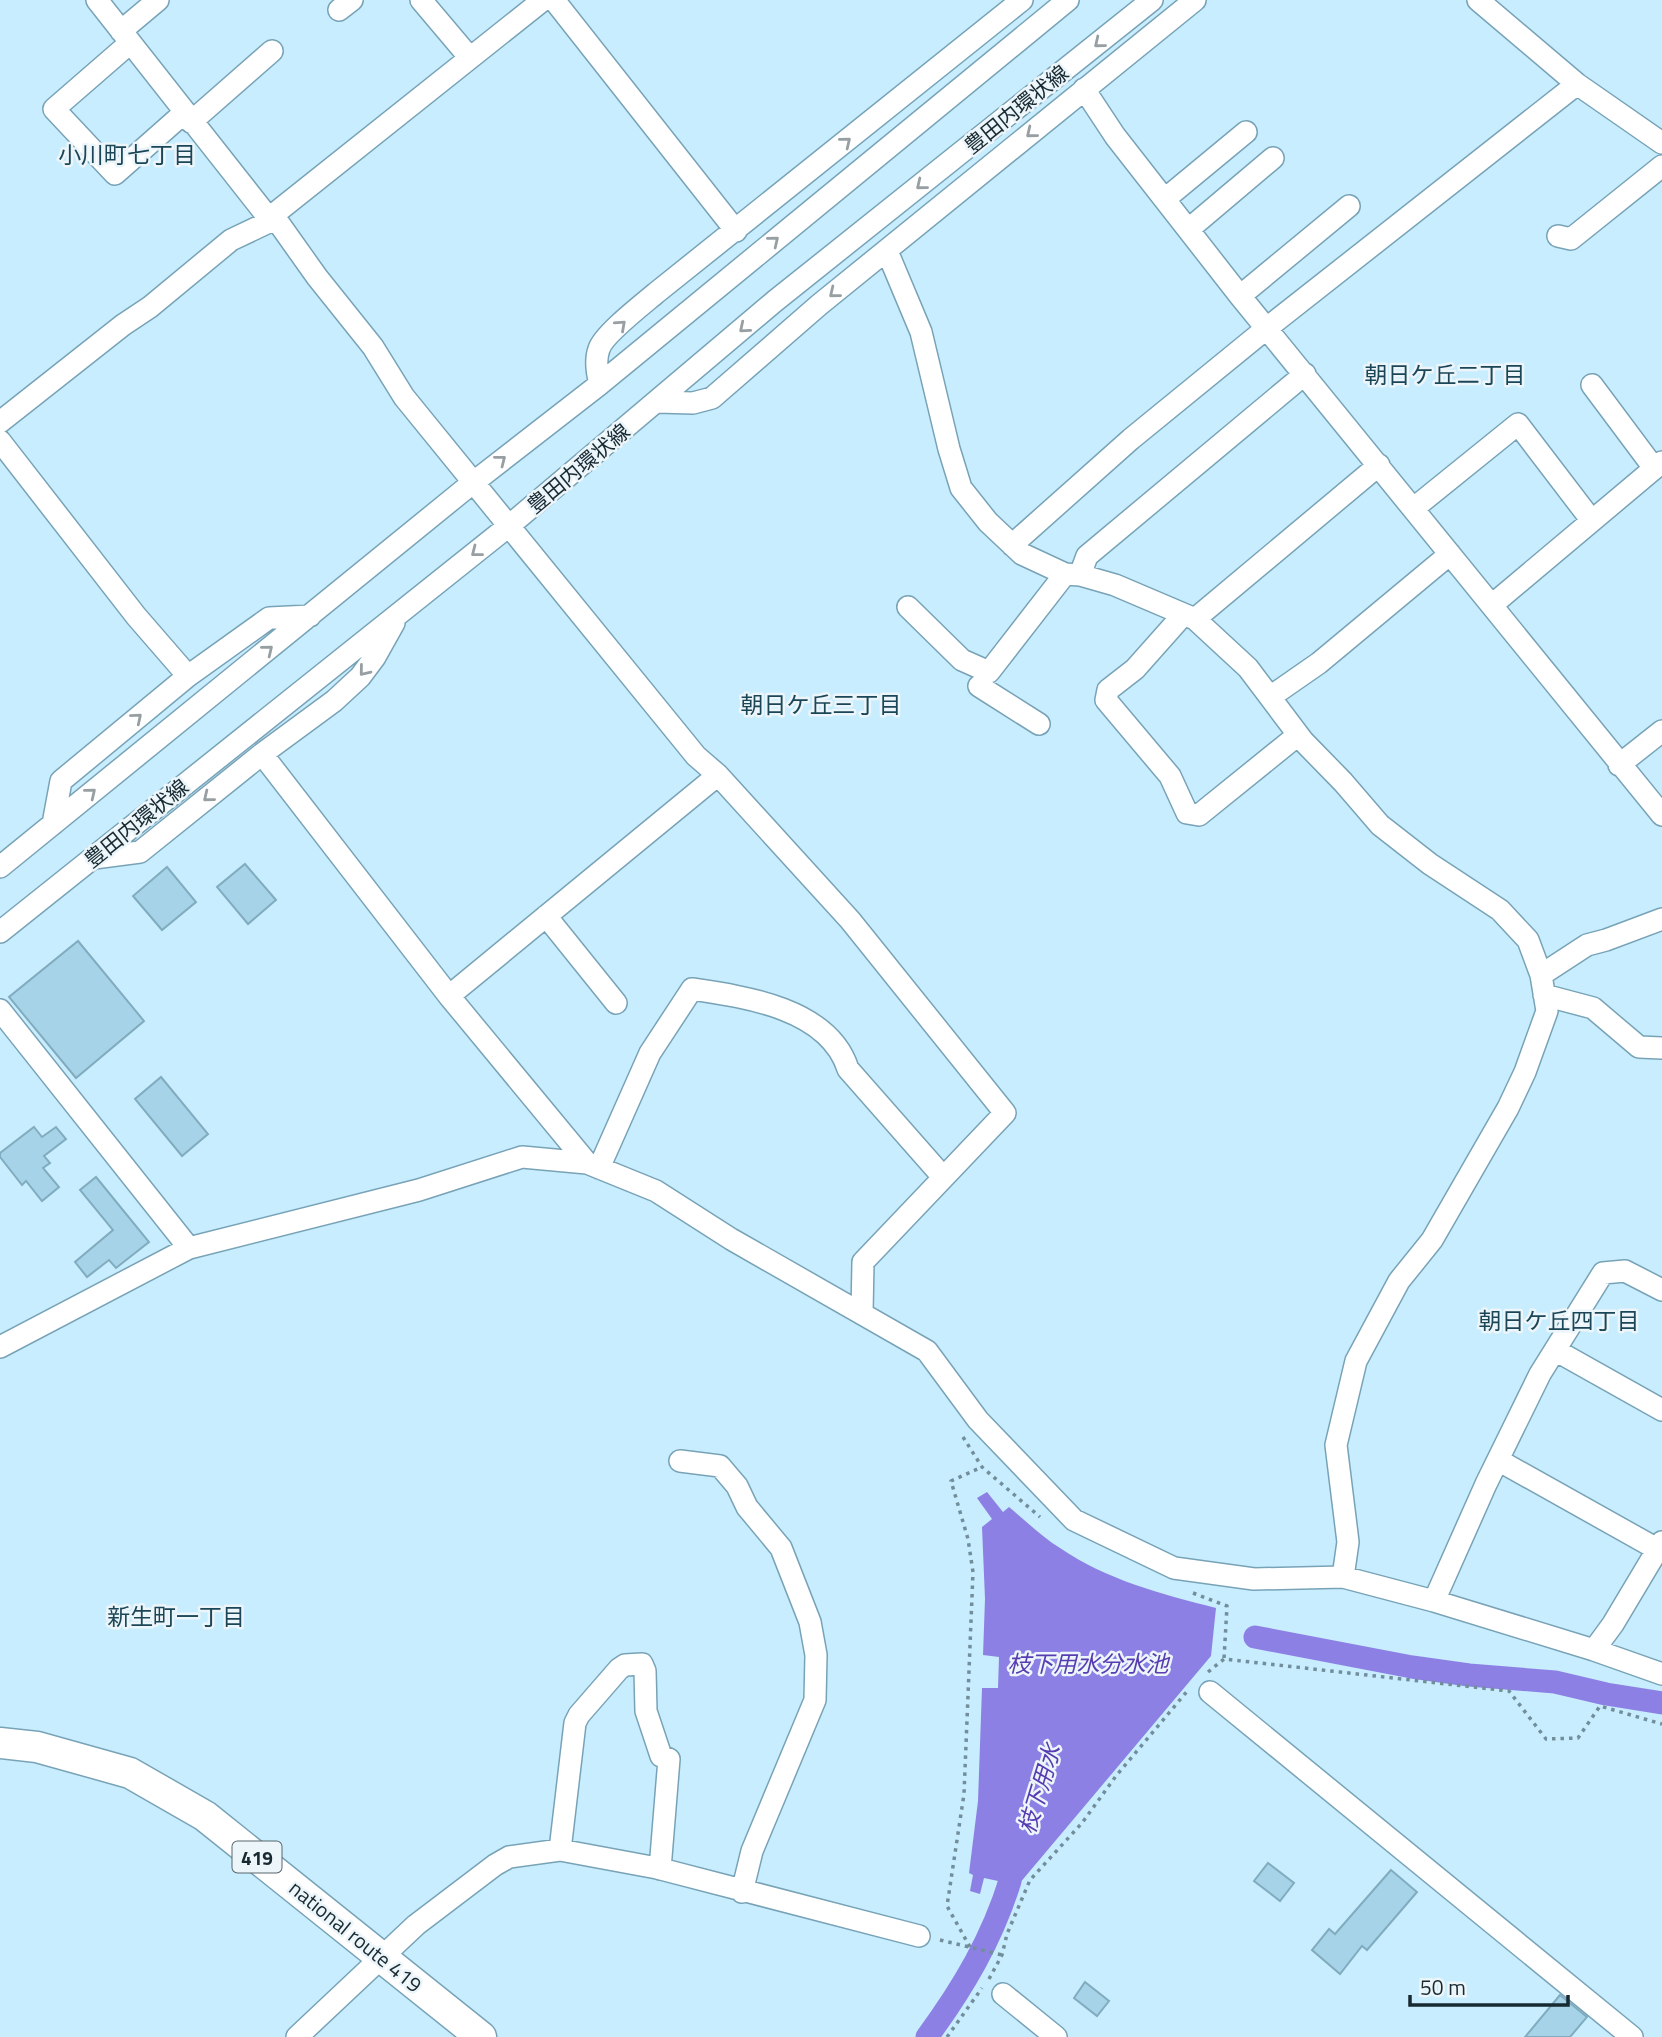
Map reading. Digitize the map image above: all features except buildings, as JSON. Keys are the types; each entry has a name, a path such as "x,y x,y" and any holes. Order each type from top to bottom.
{"highway":[{"name":"national route 419","path":"0,1743 37,1747 130,1773 205,1816 481,2037"}],"street":[{"path":"97,0 187,118 272,218 373,347 404,397 472,483 510,525 696,756 718,775 850,920 1005,1113 863,1262 862,1313"},
{"path":"158,0 126,37 54,109 114,174 272,51"},
{"path":"421,0 470,58"},
{"path":"0,422 123,325 150,307 231,240 272,218 543,0"},
{"path":"554,0 736,231"},
{"path":"0,867 472,483 600,384 1068,0"},
{"name":"豊田内環状線","path":"0,932 510,525 775,301 1152,0"},
{"path":"657,402 693,402 712,398 819,305 1195,0"},
{"path":"1478,0 1577,84 1662,143"},
{"path":"600,384 599,347 613,331 656,293 904,95 1012,3"},
{"path":"1013,545 1131,439 1577,84"},
{"path":"1084,89 1115,136 1240,296 1662,816"},
{"path":"889,147 891,125 904,95"},
{"path":"1165,199 1247,132"},
{"path":"959,192 975,142"},
{"path":"1189,229 1273,158"},
{"path":"1558,236 1571,239 1662,166"},
{"path":"799,180 820,172 857,173"},
{"path":"1240,296 1349,206"},
{"path":"887,251 921,332 961,488 988,522 1021,554 1072,575 1115,585 1189,617 1248,668 1298,735 1380,825 1430,864 1500,910 1528,940 1547,1012 1525,1072 1508,1108 1432,1240 1399,1281 1356,1361 1336,1446 1348,1542 1343,1577"},
{"path":"980,685 1087,556 1305,374"},
{"path":"1492,606 1658,465 1592,385"},
{"path":"1414,508 1518,424 1592,521"},
{"path":"0,441 136,616 188,676"},
{"path":"1298,735 1199,815 1187,813 1170,776 1106,700 1108,690 1135,669 1189,617 1379,465"},
{"path":"1270,697 1319,663 1450,554"},
{"path":"908,607 962,660 980,685 1039,724"},
{"path":"92,858 139,852 262,754 334,701 360,677 375,657 399,613"},
{"path":"53,824 61,781 188,676 269,618 310,616"},
{"path":"1619,765 1662,731"},
{"path":"262,754 449,996 593,1165"},
{"path":"449,996 718,775"},
{"path":"546,916 616,1003"},
{"path":"1542,985 1587,945 1662,919"},
{"path":"1542,985 1594,1008 1639,1047 1662,1048"},
{"path":"593,1165 650,1052 692,989 741,996 811,1021 842,1052 848,1069 943,1177"},
{"path":"0,1010 189,1248"},
{"path":"0,1347 189,1248 419,1190 522,1157 593,1165 656,1191 731,1239 927,1352 978,1420 1074,1520 1174,1567 1254,1579 1343,1577 1434,1601 1594,1650 1662,1674"},
{"path":"1434,1601 1497,1460 1540,1374 1603,1273 1625,1271 1662,1290"},
{"path":"1555,1350 1662,1410"},
{"path":"1497,1460 1660,1546 1613,1625 1594,1650"},
{"path":"680,1461 720,1466 737,1486 747,1507 781,1549 810,1622 816,1656 815,1700 752,1851 742,1892"},
{"path":"561,1850 575,1723 619,1669 625,1665 642,1664 645,1671 646,1711 661,1756 669,1759 660,1869"},
{"path":"1202,1684 1632,2037"},
{"path":"297,2037 416,1925 509,1857 561,1850 660,1869 919,1936"},
{"path":"1003,1994 1056,2037"}],"path":[{"path":"962,1436 982,1467 1049,1522"},
{"path":"970,1947 947,1906 964,1794 973,1572 968,1539 951,1481 982,1467"},
{"path":"947,2037 1002,1955 1007,1934 1030,1880 1082,1823 1116,1776 1224,1659 1227,1606 1182,1589"},
{"path":"1224,1659 1509,1691 1546,1739 1578,1738 1600,1706 1662,1724"},
{"path":"961,1945 1002,1955"}],"water":[{"name":"枝下用水分水池","path":"987,1492 1003,1512 1009,1507 1053,1544 1096,1569 1155,1591 1216,1608 1211,1656 1019,1884 1016,1884 1009,1912 993,1908 998,1881 984,1878 980,1894 970,1891 973,1875 969,1873 978,1801 982,1688 998,1688 999,1657 983,1655 985,1599 982,1527 992,1519 977,1498"}],"waterway":[{"name":"枝下用水","path":"1255,1637 1412,1667 1555,1682 1662,1703"},
{"name":"枝下用水","path":"927,2037 975,1962 1010,1881"}],"district":[{"name":"小川町七丁目","path":"127,154"},
{"name":"朝日ケ丘二丁目","path":"1445,374"},
{"name":"朝日ケ丘三丁目","path":"821,704"},
{"name":"朝日ケ丘四丁目","path":"1559,1320"},
{"name":"新生町一丁目","path":"176,1616"}]}
